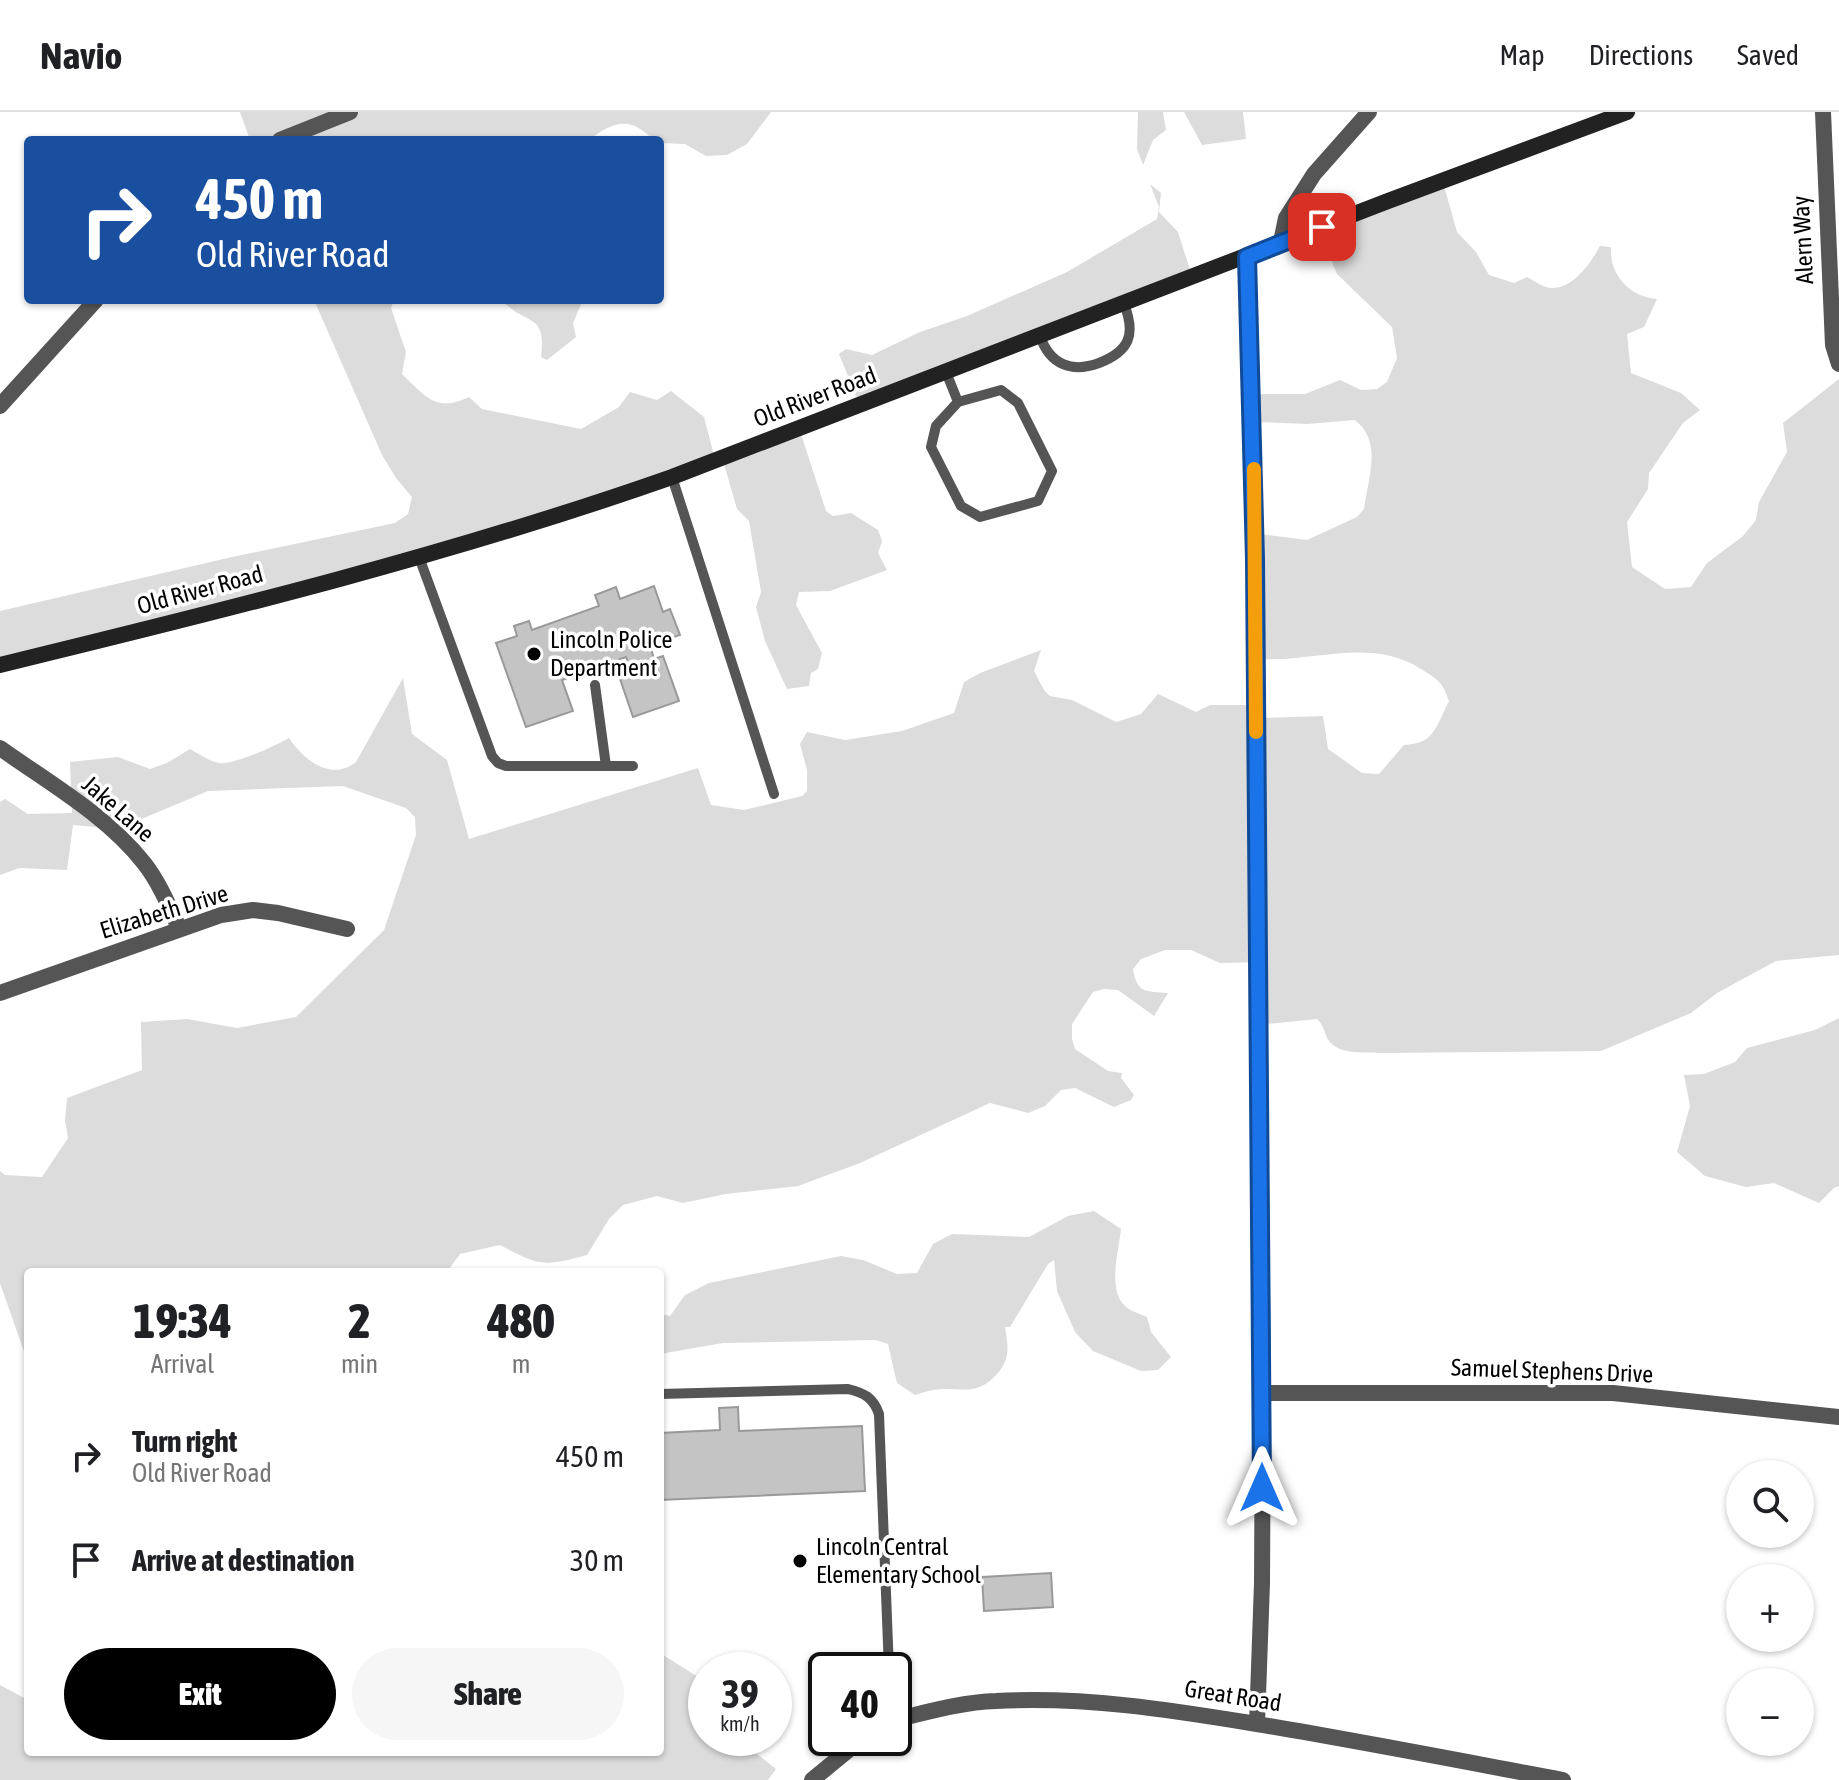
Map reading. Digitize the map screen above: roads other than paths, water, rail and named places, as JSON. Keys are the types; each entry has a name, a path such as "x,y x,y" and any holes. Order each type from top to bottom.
{"main road":[{"name":"Old River Road","path":"0,665 419,557 572,512 672,477 1627,112"}],"street":[{"path":"290,136 350,112"},
{"path":"1281,242 1286,218 1314,174 1369,112"},
{"name":"Alern Way","path":"1823,112 1832,330 1839,364"},
{"path":"1247,257 1255,559 1263,1393 1262,1583 1257,1724"},
{"path":"0,406 92,304"},
{"name":"Jake Lane","path":"0,748 124,840 146,865 179,928"},
{"name":"Elizabeth Drive","path":"0,993 221,915 253,910 347,929"},
{"name":"Samuel Stephens Drive","path":"1263,1393 1613,1393 1839,1417"},
{"name":"Great Road","path":"912,1717 993,1701 1058,1700 1167,1710 1563,1780"},
{"path":"812,1780 841,1756"}],"lane":[{"path":"1040,336 1048,355 1060,364 1074,369 1102,362 1123,350 1128,339 1130,325 1124,304"},
{"path":"946,372 958,402"},
{"path":"1001,390 1018,403 1052,471 1038,501 980,517 961,506 931,447 936,426 958,402 1001,390"},
{"path":"672,477 774,794"},
{"path":"419,557 492,756 498,763 506,766 633,766"},
{"path":"595,685 606,766"},
{"path":"664,1394 848,1389 862,1392 874,1401 879,1414 888,1652"}],"place":[{"name":"Lincoln Police Department","path":"534,654"},
{"name":"Lincoln Central Elementary School","path":"800,1561"}]}
